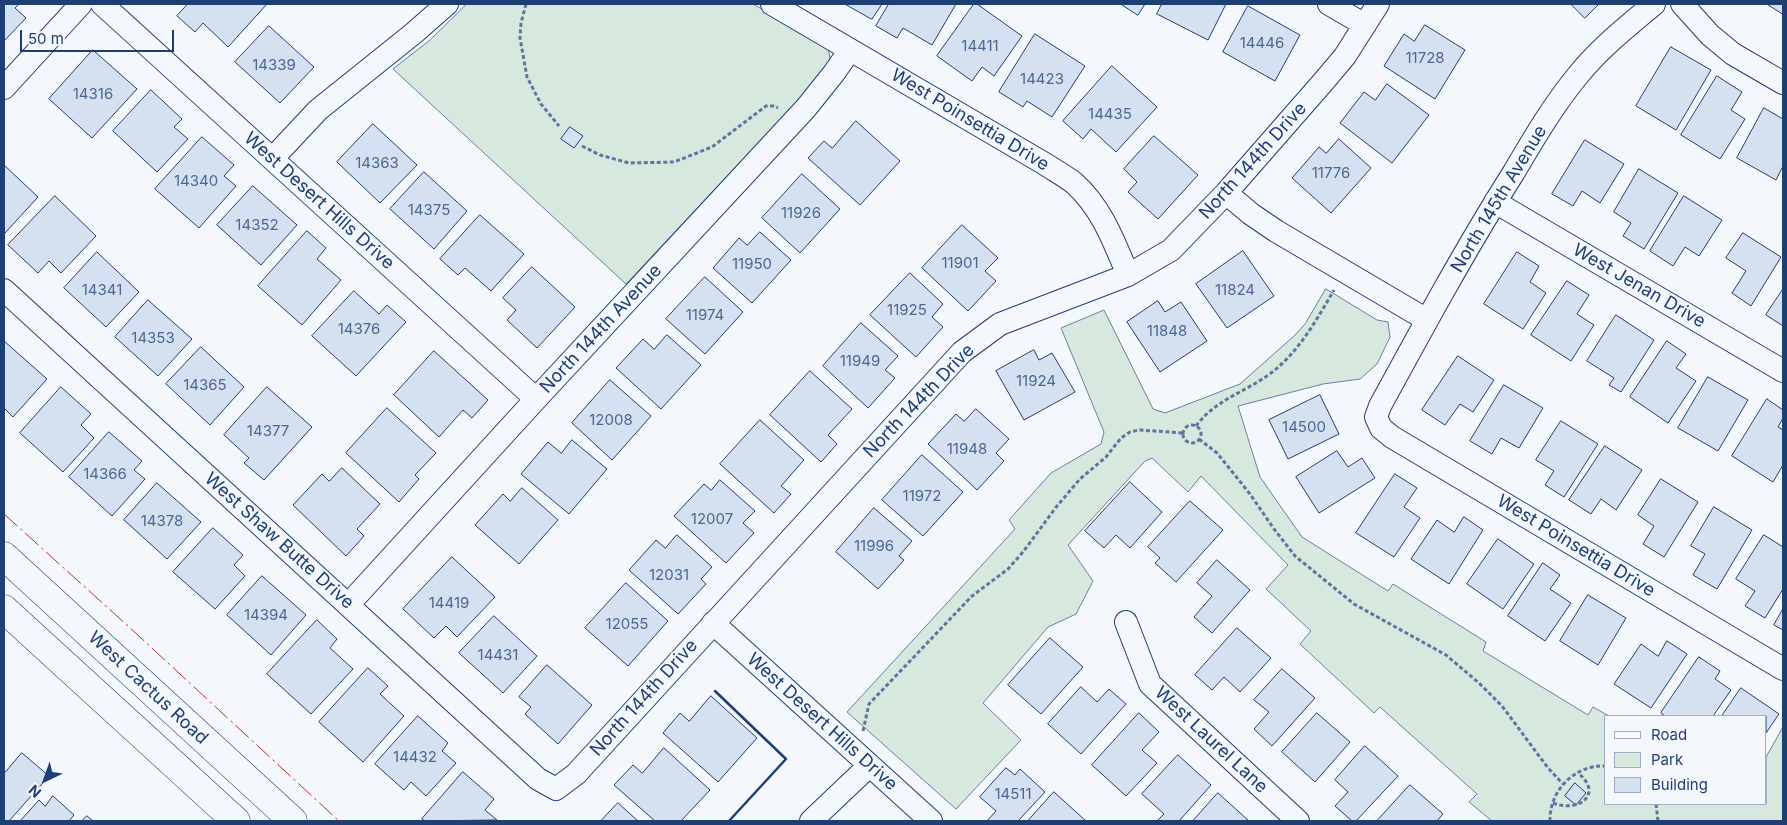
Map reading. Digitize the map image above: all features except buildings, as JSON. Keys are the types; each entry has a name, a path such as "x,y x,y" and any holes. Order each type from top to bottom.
{"main road":[{"name":"West Cactus Road","path":"4,556 293,821"},
{"path":"4,609 236,821"}],"street":[{"path":"4,88 81,4"},
{"name":"West Desert Hills Drive","path":"102,4 536,399"},
{"path":"273,158 318,110 447,4"},
{"name":"West Poinsettia Drive","path":"772,4 1045,164 1073,183 1091,202 1107,226 1128,275"},
{"path":"1329,4 1365,25"},
{"name":"North 144th Drive","path":"556,789 576,774 962,352 1000,324 1128,275 1171,250 1226,193 1329,75 1344,56 1378,4"},
{"name":"North 145th Avenue","path":"1376,417 1380,406 1427,320 1495,202 1551,112 1580,73 1601,51 1654,4"},
{"path":"1682,4 1710,35 1733,54 1783,83"},
{"name":"North 144th Avenue","path":"348,605 806,108 850,50"},
{"path":"1226,193 1251,214 1276,231 1427,320"},
{"name":"West Jenan Drive","path":"1495,202 1783,371"},
{"name":"West Shaw Butte Drive","path":"4,290 538,780 556,789"},
{"name":"West Poinsettia Drive","path":"1376,417 1381,428 1392,437 1783,669"},
{"name":"West Laurel Lane","path":"1126,622 1150,684 1298,821"},
{"name":"West Desert Hills Drive","path":"713,623 931,821"},
{"path":"811,821 869,766"}],"path":[{"path":"526,4 521,23 520,38 527,77 541,104 559,126"},
{"path":"582,146 600,155 629,163 674,162 712,147 766,106 778,108"},
{"path":"1199,439 1194,442 1188,442 1184,438 1183,432 1188,426 1196,426 1219,403 1258,382 1291,356 1334,290"},
{"path":"1196,426 1200,431 1199,439"},
{"path":"862,735 869,704 972,596 1008,569 1057,506 1080,480 1106,457 1121,438 1130,432 1140,430 1183,432"},
{"path":"1199,439 1217,453 1250,494 1295,556 1354,604 1446,655 1479,683 1502,706 1548,768 1563,784"},
{"path":"1550,821 1550,813 1555,796 1563,784 1578,773 1598,766 1604,766"},
{"path":"1553,803 1566,807 1579,805 1584,801 1588,794 1589,786 1578,773"},
{"path":"1656,805 1658,821"}],"green space":[{"path":"467,4 753,4 828,47 831,65 626,284 393,69 430,40"},
{"path":"1326,289 1377,320 1388,322 1390,337 1377,364 1360,379 1323,384 1238,406 1260,477 1302,537 1388,591 1393,584 1486,642 1483,651 1588,715 1593,707 1607,715 1604,715 1604,805 1767,805 1767,755 1783,727 1783,821 1492,821 1469,802 1477,794 1380,707 1374,713 1300,644 1311,631 1266,589 1288,565 1201,476 1188,492 1152,458 1145,461 1068,545 1093,581 1076,614 1048,627 983,703 1021,740 956,809 847,712 1015,529 1009,520 1051,473 1101,444 1104,432 1061,328 1104,310 1153,409 1165,413 1240,384 1305,324"}],"wall":[{"path":"715,691 786,759 729,821"}],"power":[{"path":"4,514 339,821"}]}
